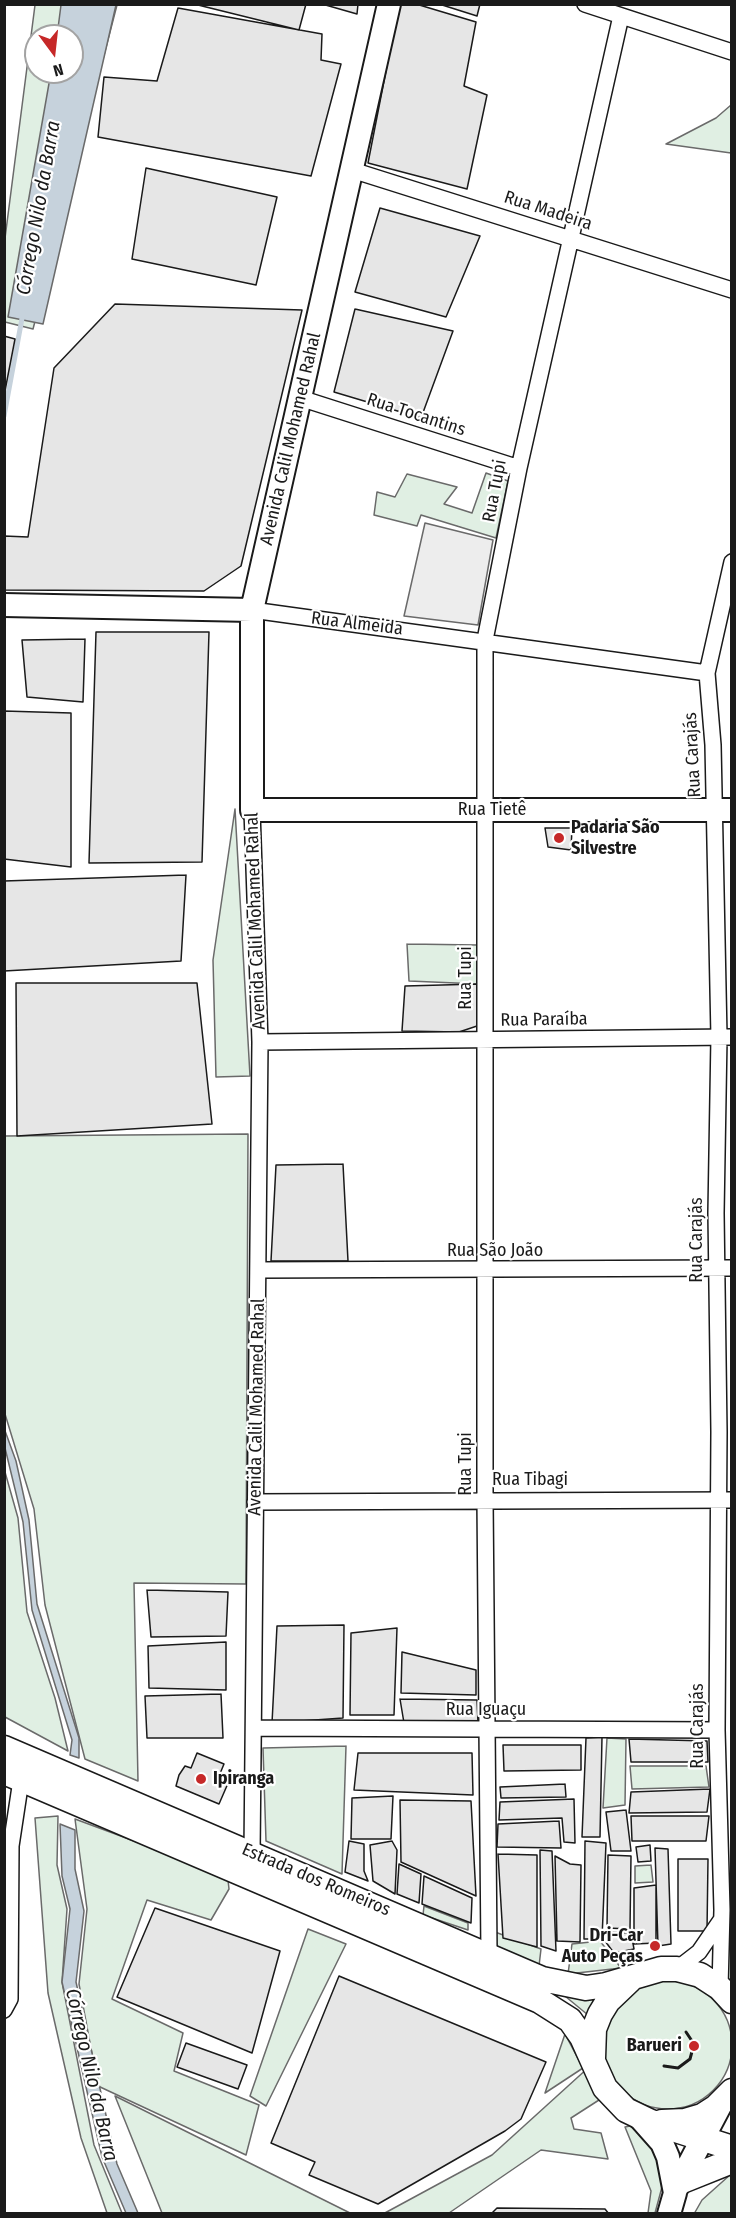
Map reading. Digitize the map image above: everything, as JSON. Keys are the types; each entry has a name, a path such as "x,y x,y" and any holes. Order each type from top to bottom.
{"main road":[{"name":"Estrada dos Romeiros","path":"4,1748 489,1954 542,1979 586,1988 631,1978 646,1972 677,1969 700,1975 726,1994"},
{"name":"Estrada dos Romeiros","path":"13,1776 537,1999 570,2020 582,2037 605,2088 626,2110 645,2119 732,2148"},
{"name":"Estrada dos Romeiros","path":"594,2061 593,2037 600,2014 608,2001 631,1978"},
{"path":"645,2119 686,2121 702,2116 729,2095"},
{"path":"676,2196 732,2161"}],"street":[{"name":"Avenida Calil Mohamed Rahal","path":"252,1853 260,1042 252,810 252,610 389,4"},
{"path":"585,4 732,52"},
{"name":"Rua Tupi","path":"489,1954 485,1499 487,810 485,640 519,468 621,16"},
{"name":"Rua Madeira","path":"352,170 732,290"},
{"name":"Rua Tocantins","path":"300,398 519,468"},
{"name":"Rua Carajás","path":"726,1994 721,1920 717,1730 725,1500 723,809 713,745 707,673 732,562"},
{"name":"Rua Almeida","path":"4,605 252,610 485,640 707,673"},
{"name":"Rua Tietê","path":"252,810 723,809"},
{"name":"Rua Paraíba","path":"260,1042 725,1037"},
{"name":"Rua São João","path":"259,1270 486,1271 724,1268"},
{"name":"Rua Tibagi","path":"255,1502 485,1499 725,1500"},
{"name":"Rua Iguaçu","path":"255,1728 717,1730"},
{"path":"4,2010 10,2000 13,1776"},
{"path":"719,1810 732,1798"},
{"path":"677,1969 699,1952 721,1920"},
{"path":"676,2196 729,2095"},
{"path":"645,2119 662,2143 670,2166 676,2196"}],"green space":[{"path":"35,5 117,5 33,329 5,322 4,246 25,84 84,84 84,24 33,24"},
{"path":"731,105 731,153 666,144 716,118"},
{"path":"486,473 508,481 496,538 421,515 417,526 374,515 377,492 395,497 407,474 457,487 444,504 472,513"},
{"path":"235,809 250,1076 216,1077 213,960"},
{"path":"407,944 478,945 479,984 409,981"},
{"path":"248,1134 246,1584 134,1583 138,1781 85,1759 45,1605 34,1509 5,1414 4,1136"},
{"path":"5,1472 18,1518 27,1612 55,1698 68,1751 5,1717"},
{"path":"607,1738 626,1739 625,1805 603,1808"},
{"path":"346,1746 342,1874 266,1841 263,1748"},
{"path":"630,1766 706,1766 709,1787 632,1789"},
{"path":"58,1816 57,1865 67,1909 62,1982 94,2145 122,2213 107,2213 81,2138 48,1993 35,1818"},
{"path":"75,1819 153,1848 228,1880 229,1889 211,1920 147,1900 112,1999 183,2033 174,2071 259,2105 246,2155 98,2086 79,1984 87,1909"},
{"path":"651,1865 653,1882 635,1883 635,1866"},
{"path":"729,1883 731,1883 731,1989 724,1981"},
{"path":"424,1906 468,1923 468,1930 423,1915"},
{"path":"308,1929 346,1944 266,2106 250,2096"},
{"path":"495,1932 541,1949 539,1966 496,1948"},
{"path":"600,1941 621,1968 568,1974 572,1944"},
{"path":"668,1981 693,1986 713,2000 727,2020 732,2045 727,2070 713,2090 693,2104 668,2109 643,2104 623,2090 609,2070 604,2045 609,2020 623,2000 643,1986"},
{"path":"560,1992 602,1992 588,2015"},
{"path":"565,2034 583,2068 545,2093"},
{"path":"589,2067 599,2100 571,2118 574,2129 601,2133 608,2159 541,2150 449,2213 383,2214 492,2155"},
{"path":"115,2096 350,2213 162,2213"},
{"path":"630,2126 641,2133 655,2153 660,2167 662,2187 655,2213 648,2213 651,2191 625,2127"},
{"path":"731,2174 731,2213 694,2214 702,2200"}],"shaded area":[{"path":"425,523 493,540 478,625 404,616"}],"water":[{"path":"61,5 116,5 43,324 8,317 49,84 84,84 84,24 59,24"},
{"path":"4,1428 16,1461 29,1520 37,1604 79,1738 79,1758 70,1755 72,1740 32,1610 23,1522 5,1448"},
{"path":"60,1824 75,1830 75,1869 84,1911 76,1982 117,2164 138,2213 126,2213 102,2157 62,1982 70,1909 62,1876"}],"building":[{"path":"194,4 306,4 299,30"},
{"path":"322,4 358,4 357,14"},
{"path":"399,4 416,4 476,22 464,86 487,95 467,189 368,163"},
{"path":"439,4 480,4 477,16"},
{"path":"178,8 322,34 321,60 341,64 311,176 98,137 104,77 157,81"},
{"path":"146,168 277,197 256,285 132,259"},
{"path":"380,208 480,236 446,317 355,292"},
{"path":"115,304 302,310 241,566 204,591 4,590 4,536 28,537 54,368"},
{"path":"355,309 453,331 421,418 334,392"},
{"path":"4,336 15,339 4,396"},
{"path":"96,632 209,632 202,862 89,863"},
{"path":"85,639 83,702 27,697 22,640"},
{"path":"4,711 71,713 71,867 4,859"},
{"name":"Padaria São Silvestre","path":"545,828 572,828 571,850 548,847"},
{"path":"186,875 181,961 4,971 4,881"},
{"path":"16,983 197,983 212,1124 17,1136"},
{"path":"479,984 477,1026 459,1032 402,1031 405,986"},
{"path":"343,1164 348,1261 271,1261 276,1165"},
{"path":"147,1590 228,1592 226,1636 151,1637"},
{"path":"344,1625 343,1718 272,1723 277,1626"},
{"path":"397,1628 394,1715 350,1715 351,1633"},
{"path":"226,1642 226,1690 149,1688 148,1646"},
{"path":"402,1652 476,1670 476,1695 401,1693"},
{"path":"221,1694 223,1738 147,1738 145,1696"},
{"path":"400,1699 477,1700 478,1723 404,1723"},
{"path":"602,1737 600,1837 582,1837 586,1738"},
{"path":"629,1739 707,1741 708,1762 631,1762"},
{"path":"503,1745 581,1745 581,1770 504,1771"},
{"name":"Ipiranga","path":"197,1753 224,1764 219,1776 229,1781 219,1804 176,1786 179,1775 185,1766 191,1768"},
{"path":"358,1753 472,1753 473,1795 354,1790"},
{"path":"565,1784 566,1797 501,1798 500,1787"},
{"path":"710,1789 707,1812 629,1813 631,1792"},
{"path":"393,1796 391,1839 351,1839 352,1798"},
{"path":"574,1799 575,1843 564,1842 562,1818 499,1820 500,1802"},
{"path":"400,1800 471,1801 476,1896 401,1862"},
{"path":"626,1810 631,1851 611,1851 606,1812"},
{"path":"631,1816 709,1816 706,1841 632,1841"},
{"path":"559,1821 561,1848 497,1847 498,1824"},
{"path":"349,1841 364,1844 364,1871 368,1881 345,1872"},
{"path":"392,1841 397,1850 395,1894 373,1881 370,1845"},
{"path":"585,1841 606,1843 602,1939 584,1939"},
{"path":"650,1845 651,1861 638,1862 636,1847"},
{"path":"655,1848 668,1849 671,1944 658,1946"},
{"path":"540,1850 552,1851 556,1951 541,1946"},
{"path":"498,1854 537,1855 537,1947 503,1938"},
{"path":"608,1855 631,1856 630,1929 607,1928"},
{"path":"555,1856 570,1864 581,1865 580,1942 557,1941"},
{"path":"678,1859 708,1859 707,1931 678,1931"},
{"path":"399,1864 421,1874 419,1903 397,1894"},
{"path":"424,1876 472,1898 471,1923 422,1904"},
{"path":"656,1885 656,1943 634,1944 634,1888"},
{"path":"155,1908 280,1951 252,2053 117,1997"},
{"path":"605,1932 631,1933 634,1949 614,1953 605,1941"},
{"path":"339,1976 546,2062 521,2119 505,2131 378,2204 309,2175 315,2162 271,2143"},
{"path":"186,2043 247,2065 238,2089 177,2067"},
{"path":"497,2208 605,2209 609,2214 491,2214"}],"waterway":[{"name":"Córrego Nilo da Barra","path":"4,416 23,313"}],"wall":[{"path":"664,2066 678,2068 690,2059 694,2044 686,2032"}],"place":[{"name":"Padaria São Silvestre","path":"559,838"},
{"name":"Ipiranga","path":"201,1779"},
{"name":"Dri-Car Auto Peças","path":"655,1946"},
{"name":"Barueri","path":"694,2046"}]}
